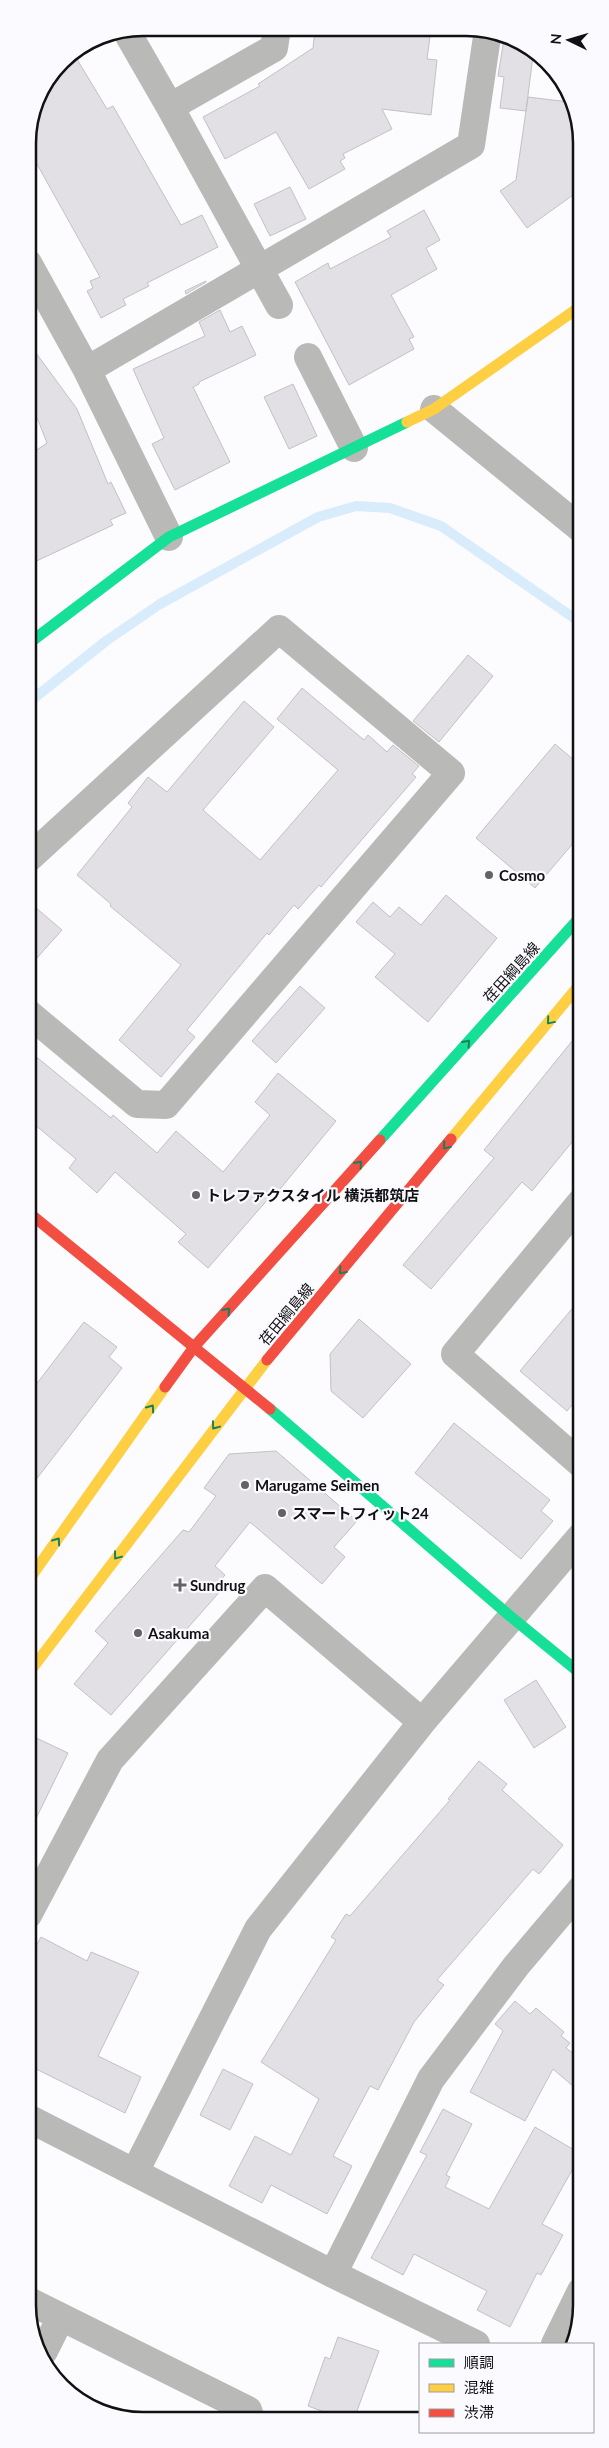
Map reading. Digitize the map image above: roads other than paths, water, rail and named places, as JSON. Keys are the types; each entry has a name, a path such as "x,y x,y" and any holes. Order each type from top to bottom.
{"main road":[{"path":"36,637 169,537 434,409 573,311"},
{"name":"荏田綱島線","path":"36,1570 194,1347 573,925"},
{"name":"荏田綱島線","path":"36,1663 244,1387 573,993"},
{"path":"36,1219 244,1387 510,1616 573,1667"}],"street":[{"path":"170,107 274,48 276,36"},
{"path":"130,37 279,305"},
{"path":"87,370 471,145 487,38"},
{"path":"36,278 87,370 169,537"},
{"path":"308,357 354,448"},
{"path":"434,409 573,522"},
{"path":"36,852 280,629 452,773 166,1105 137,1104 36,1020"},
{"path":"573,1212 455,1354 573,1457"},
{"path":"135,2172 258,1929 422,1722 510,1616 573,1545"},
{"path":"36,1900 110,1760 265,1588 422,1722"},
{"path":"333,2274 430,2079 516,1966 573,1898"},
{"path":"36,2122 333,2274 474,2343"},
{"path":"36,2305 249,2412"},
{"path":"555,2343 573,2307"},
{"path":"45,2348 61,2317"}],"waterway":[{"path":"36,697 106,641 160,604 318,517 356,506 390,508 441,526 573,617"}],"place":[{"name":"Cosmo","path":"489,875"},
{"name":"トレファクスタイル 横浜都筑店","path":"196,1195"},
{"name":"Marugame Seimen","path":"245,1485"},
{"name":"スマートフィット24","path":"282,1513"},
{"name":"Sundrug","path":"180,1585"},
{"name":"Asakuma","path":"138,1633"}]}
